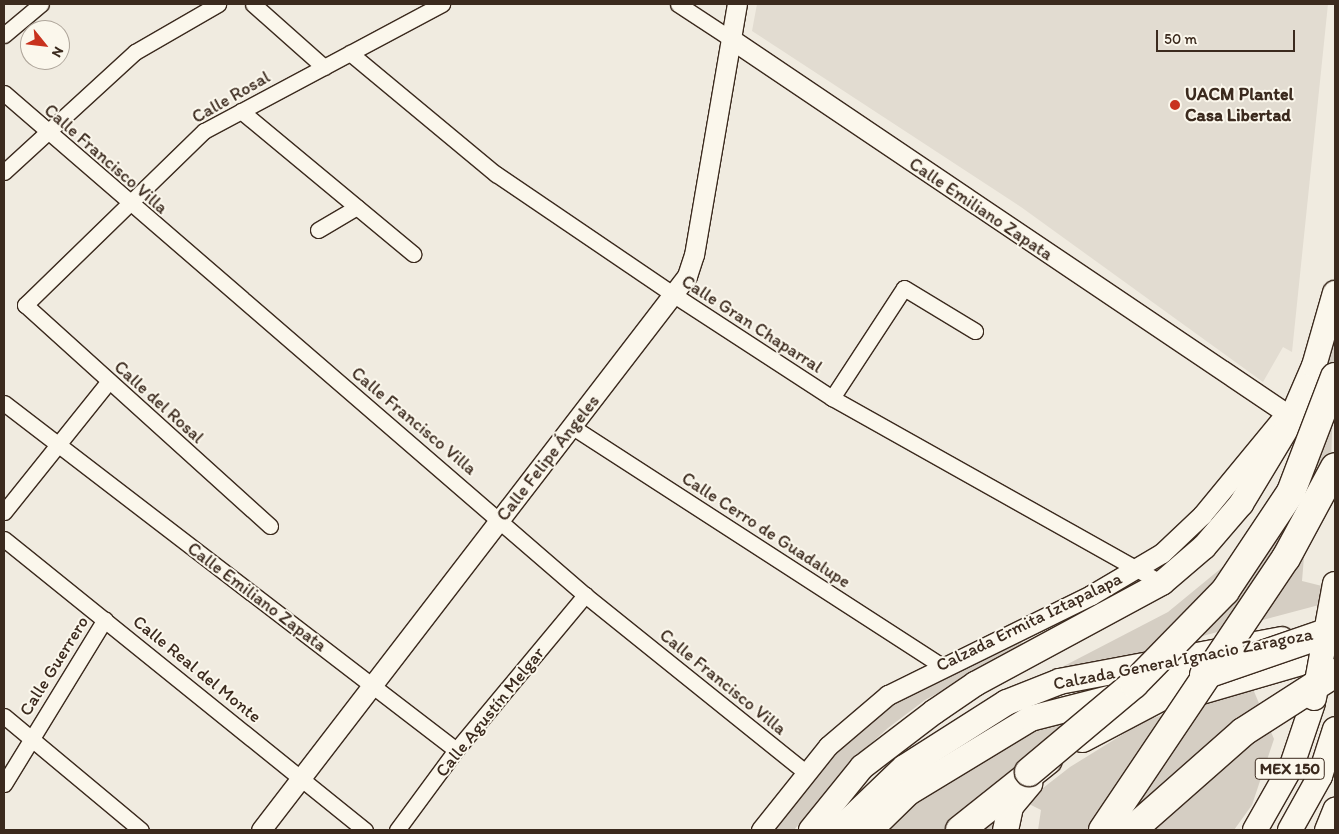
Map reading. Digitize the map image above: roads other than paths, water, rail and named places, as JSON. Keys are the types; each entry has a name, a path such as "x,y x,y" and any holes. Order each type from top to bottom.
{"highway":[{"path":"960,830 1134,684 1225,591 1291,492 1335,377"},
{"path":"1103,830 1286,558 1335,467"},
{"path":"1030,772 1094,730 1181,686 1335,630"},
{"name":"Calzada General Ignacio Zaragoza","path":"838,830 904,767 953,732 1024,695 1058,681 1335,630"},
{"path":"869,830 908,792 1030,718 1074,703 1335,644"},
{"path":"1005,830 1010,806 1022,790 1045,768 1111,726 1207,688 1335,652"},
{"path":"1132,830 1243,732 1335,673"},
{"path":"1328,830 1335,810"}],"main road":[{"name":"Calzada Ermita Iztapalapa","path":"811,830 862,767 934,712 975,684 1058,642 1162,583 1204,546 1241,504 1289,415 1314,366 1335,293"},
{"name":"MEX 150","path":"1255,830 1292,765 1313,703 1335,584"},
{"name":"MEX 150","path":"1290,830 1320,776 1335,729"}],"street":[{"path":"4,35 41,4"},
{"path":"4,172 135,52 218,4"},
{"path":"253,4 324,67"},
{"name":"Calle Rosal","path":"25,305 204,131 442,4"},
{"name":"Calle Emiliano Zapata","path":"678,4 1289,415"},
{"path":"731,39 737,4"},
{"name":"Calle Felipe Ángeles","path":"261,830 501,519 570,426 674,296 694,255 731,39"},
{"name":"Calle Gran Chaparral","path":"350,53 496,174 674,296 832,398 1162,583"},
{"name":"Calle Francisco Villa","path":"4,93 128,205 501,519 585,595 805,772"},
{"path":"242,111 413,254"},
{"path":"318,230 357,207"},
{"path":"832,398 904,288 975,331"},
{"name":"Calle del Rosal","path":"25,305 108,382 270,526"},
{"path":"4,512 108,382"},
{"name":"Calle Emiliano Zapata","path":"4,403 456,750"},
{"name":"Calzada Ermita Iztapalapa","path":"761,830 805,772 828,746 888,695 941,665 1045,618 1136,570 1162,553 1202,514 1289,415"},
{"name":"Calle Cerro de Guadalupe","path":"570,426 941,665"},
{"name":"Calle Real del Monte","path":"4,539 303,777 365,830"},
{"name":"Calle Agustín Melgar","path":"397,830 456,750 585,595"},
{"path":"1045,618 1058,642"},
{"name":"Calle Guerrero","path":"4,784 105,619"},
{"path":"4,716 141,830"}],"place":[{"name":"UACM Plantel Casa Libertad","path":"1175,105"}]}
